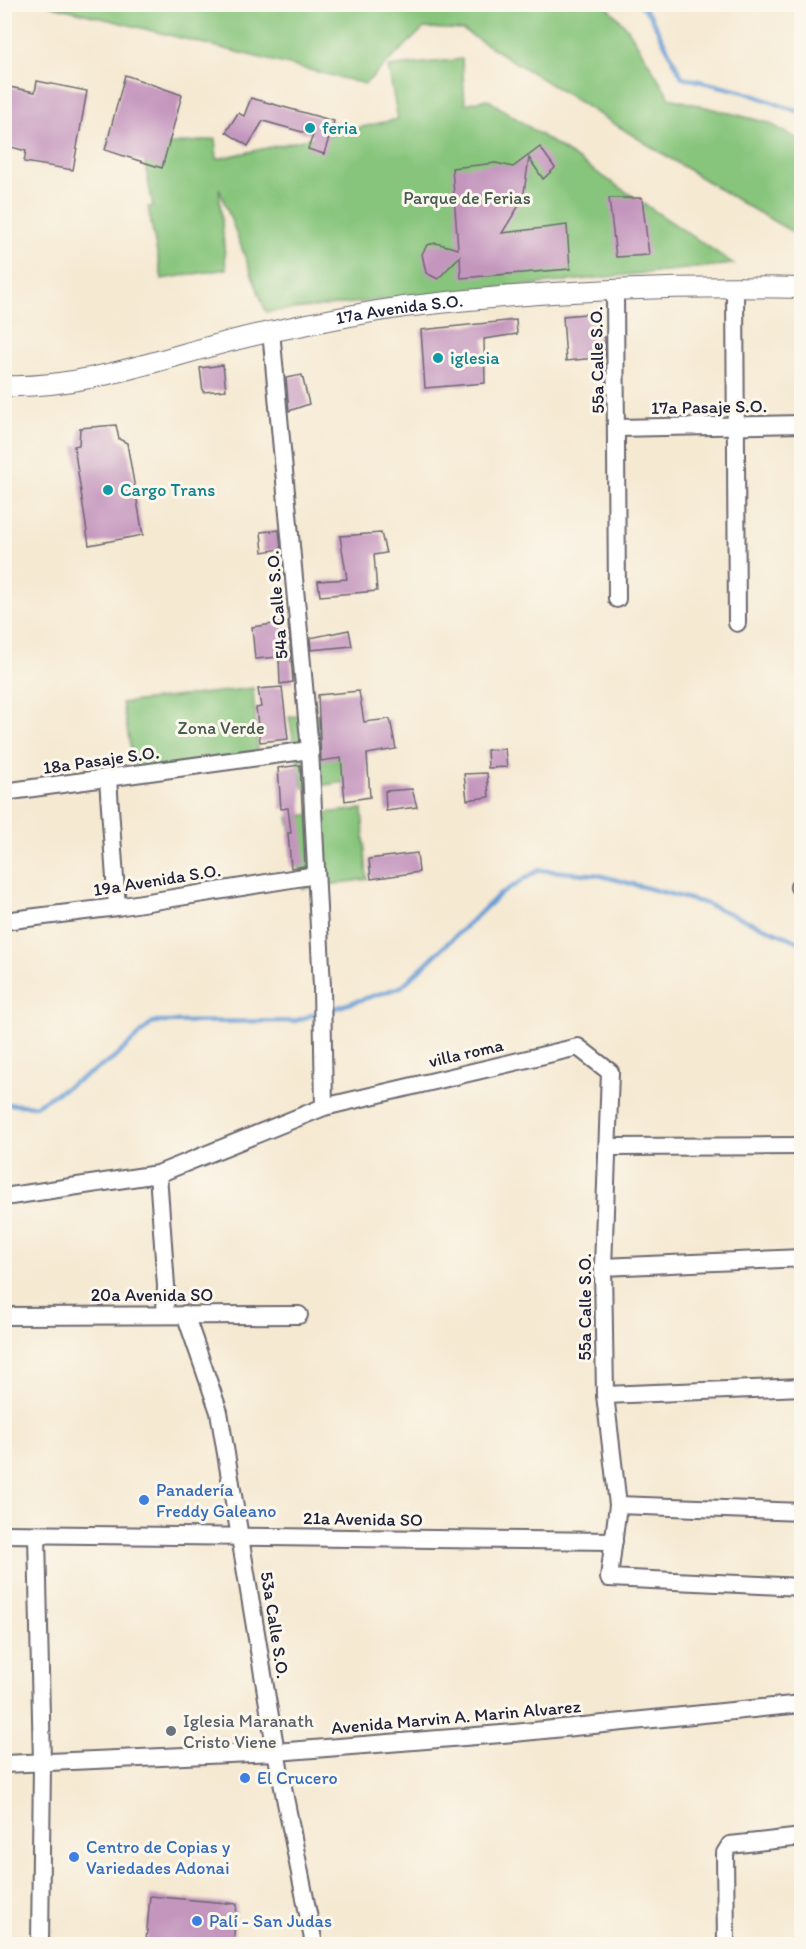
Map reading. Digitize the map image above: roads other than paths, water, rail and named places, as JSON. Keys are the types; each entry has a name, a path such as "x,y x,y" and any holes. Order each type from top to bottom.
{"street":[{"path":"735,288 737,622"},
{"name":"17a Avenida S.O.","path":"4,386 27,387 71,382 272,331 402,308 506,297 615,291 801,288"},
{"name":"55a Calle S.O.","path":"615,291 617,599"},
{"name":"54a Calle S.O.","path":"272,331 310,750 316,875"},
{"name":"17a Pasaje S.O.","path":"617,428 801,424"},
{"name":"18a Pasaje S.O.","path":"4,792 310,750"},
{"path":"108,779 117,906"},
{"path":"316,875 322,987 324,1107"},
{"name":"19a Avenida S.O.","path":"4,921 316,875"},
{"name":"villa roma","path":"4,1197 158,1174 324,1107 578,1047 610,1072"},
{"name":"55a Calle S.O.","path":"610,1072 603,1267 605,1395 618,1505 609,1578 801,1587"},
{"path":"608,1147 801,1146"},
{"path":"158,1174 166,1286 165,1314"},
{"path":"603,1267 801,1258"},
{"name":"53a Calle S.O.","path":"185,1314 219,1412 276,1752 314,1944"},
{"name":"20a Avenida SO","path":"4,1316 299,1315"},
{"path":"605,1395 801,1387"},
{"path":"618,1505 801,1512"},
{"name":"21a Avenida SO","path":"4,1534 614,1541"},
{"path":"37,1534 42,1764 40,1944"},
{"name":"Avenida Marvin A. Marin Alvarez","path":"4,1764 276,1752 514,1733 801,1704"},
{"path":"726,1944 725,1853 730,1845 801,1837"}],"waterway":[{"path":"640,4 651,17 682,77 744,92 802,113"},
{"path":"326,1011 401,987 499,895 539,870 598,875 704,903 802,943"},
{"path":"4,1104 35,1106 112,1060 153,1022 295,1021 318,1013"}],"place":[{"name":"feria","path":"310,128"},
{"name":"iglesia","path":"438,358"},
{"name":"Cargo Trans","path":"108,490"},
{"name":"Panadería Freddy Galeano","path":"144,1500"},
{"name":"Iglesia Maranath Cristo Viene","path":"171,1731"},
{"name":"El Crucero","path":"245,1778"},
{"name":"Centro de Copias y Variedades Adonai","path":"74,1857"},
{"name":"Palí - San Judas","path":"197,1921"}],"park label":[{"name":"Parque de Ferias","path":"467,198"},
{"name":"Zona Verde","path":"221,728"}]}
